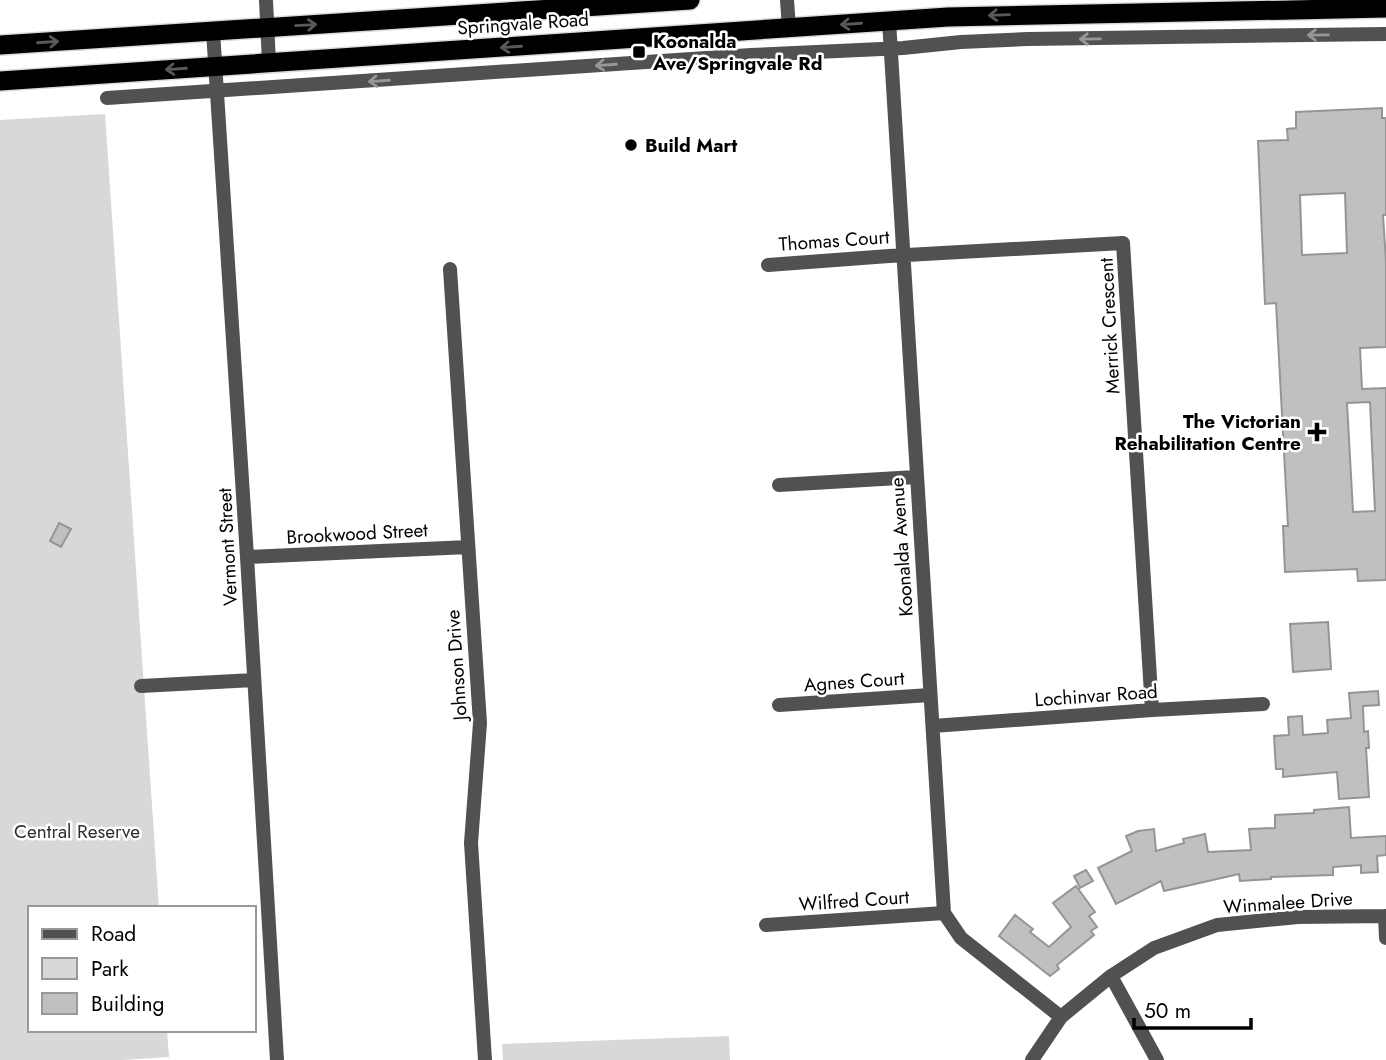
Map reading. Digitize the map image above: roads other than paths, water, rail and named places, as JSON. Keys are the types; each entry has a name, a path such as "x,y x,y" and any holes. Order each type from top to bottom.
{"highway":[{"name":"Springvale Road","path":"0,45 690,0"},
{"name":"Springvale Road","path":"0,81 889,21 1024,15 1386,10"}],"street":[{"path":"266,0 269,63"},
{"path":"787,0 789,28"},
{"name":"Springvale Road","path":"107,98 961,42 1382,34 1386,10"},
{"name":"Koonalda Avenue","path":"889,21 944,913"},
{"name":"Vermont Street","path":"213,31 276,1060"},
{"name":"Merrick Crescent","path":"903,255 1123,243 1152,710"},
{"name":"Thomas Court","path":"768,265 903,255"},
{"name":"Johnson Drive","path":"450,268 480,723 471,843 485,1060"},
{"path":"779,485 916,477"},
{"name":"Brookwood Street","path":"247,557 468,547"},
{"path":"141,686 254,680"},
{"name":"Agnes Court","path":"779,705 930,695"},
{"name":"Lochinvar Road","path":"933,726 1263,704"},
{"path":"944,913 961,937 1061,1017"},
{"name":"Wilfred Court","path":"766,925 944,913"},
{"name":"Winmalee Drive","path":"1032,1060 1061,1017 1111,976 1154,948 1217,925 1298,916 1385,916"},
{"path":"1385,916 1386,938"},
{"path":"1111,976 1157,1060"}],"place":[{"name":"Koonalda Ave/Springvale Rd","path":"639,52"},
{"name":"Build Mart","path":"631,145"},
{"name":"The Victorian Rehabilitation Centre","path":"1317,432"}],"park label":[{"name":"Central Reserve","path":"77,831"}]}
